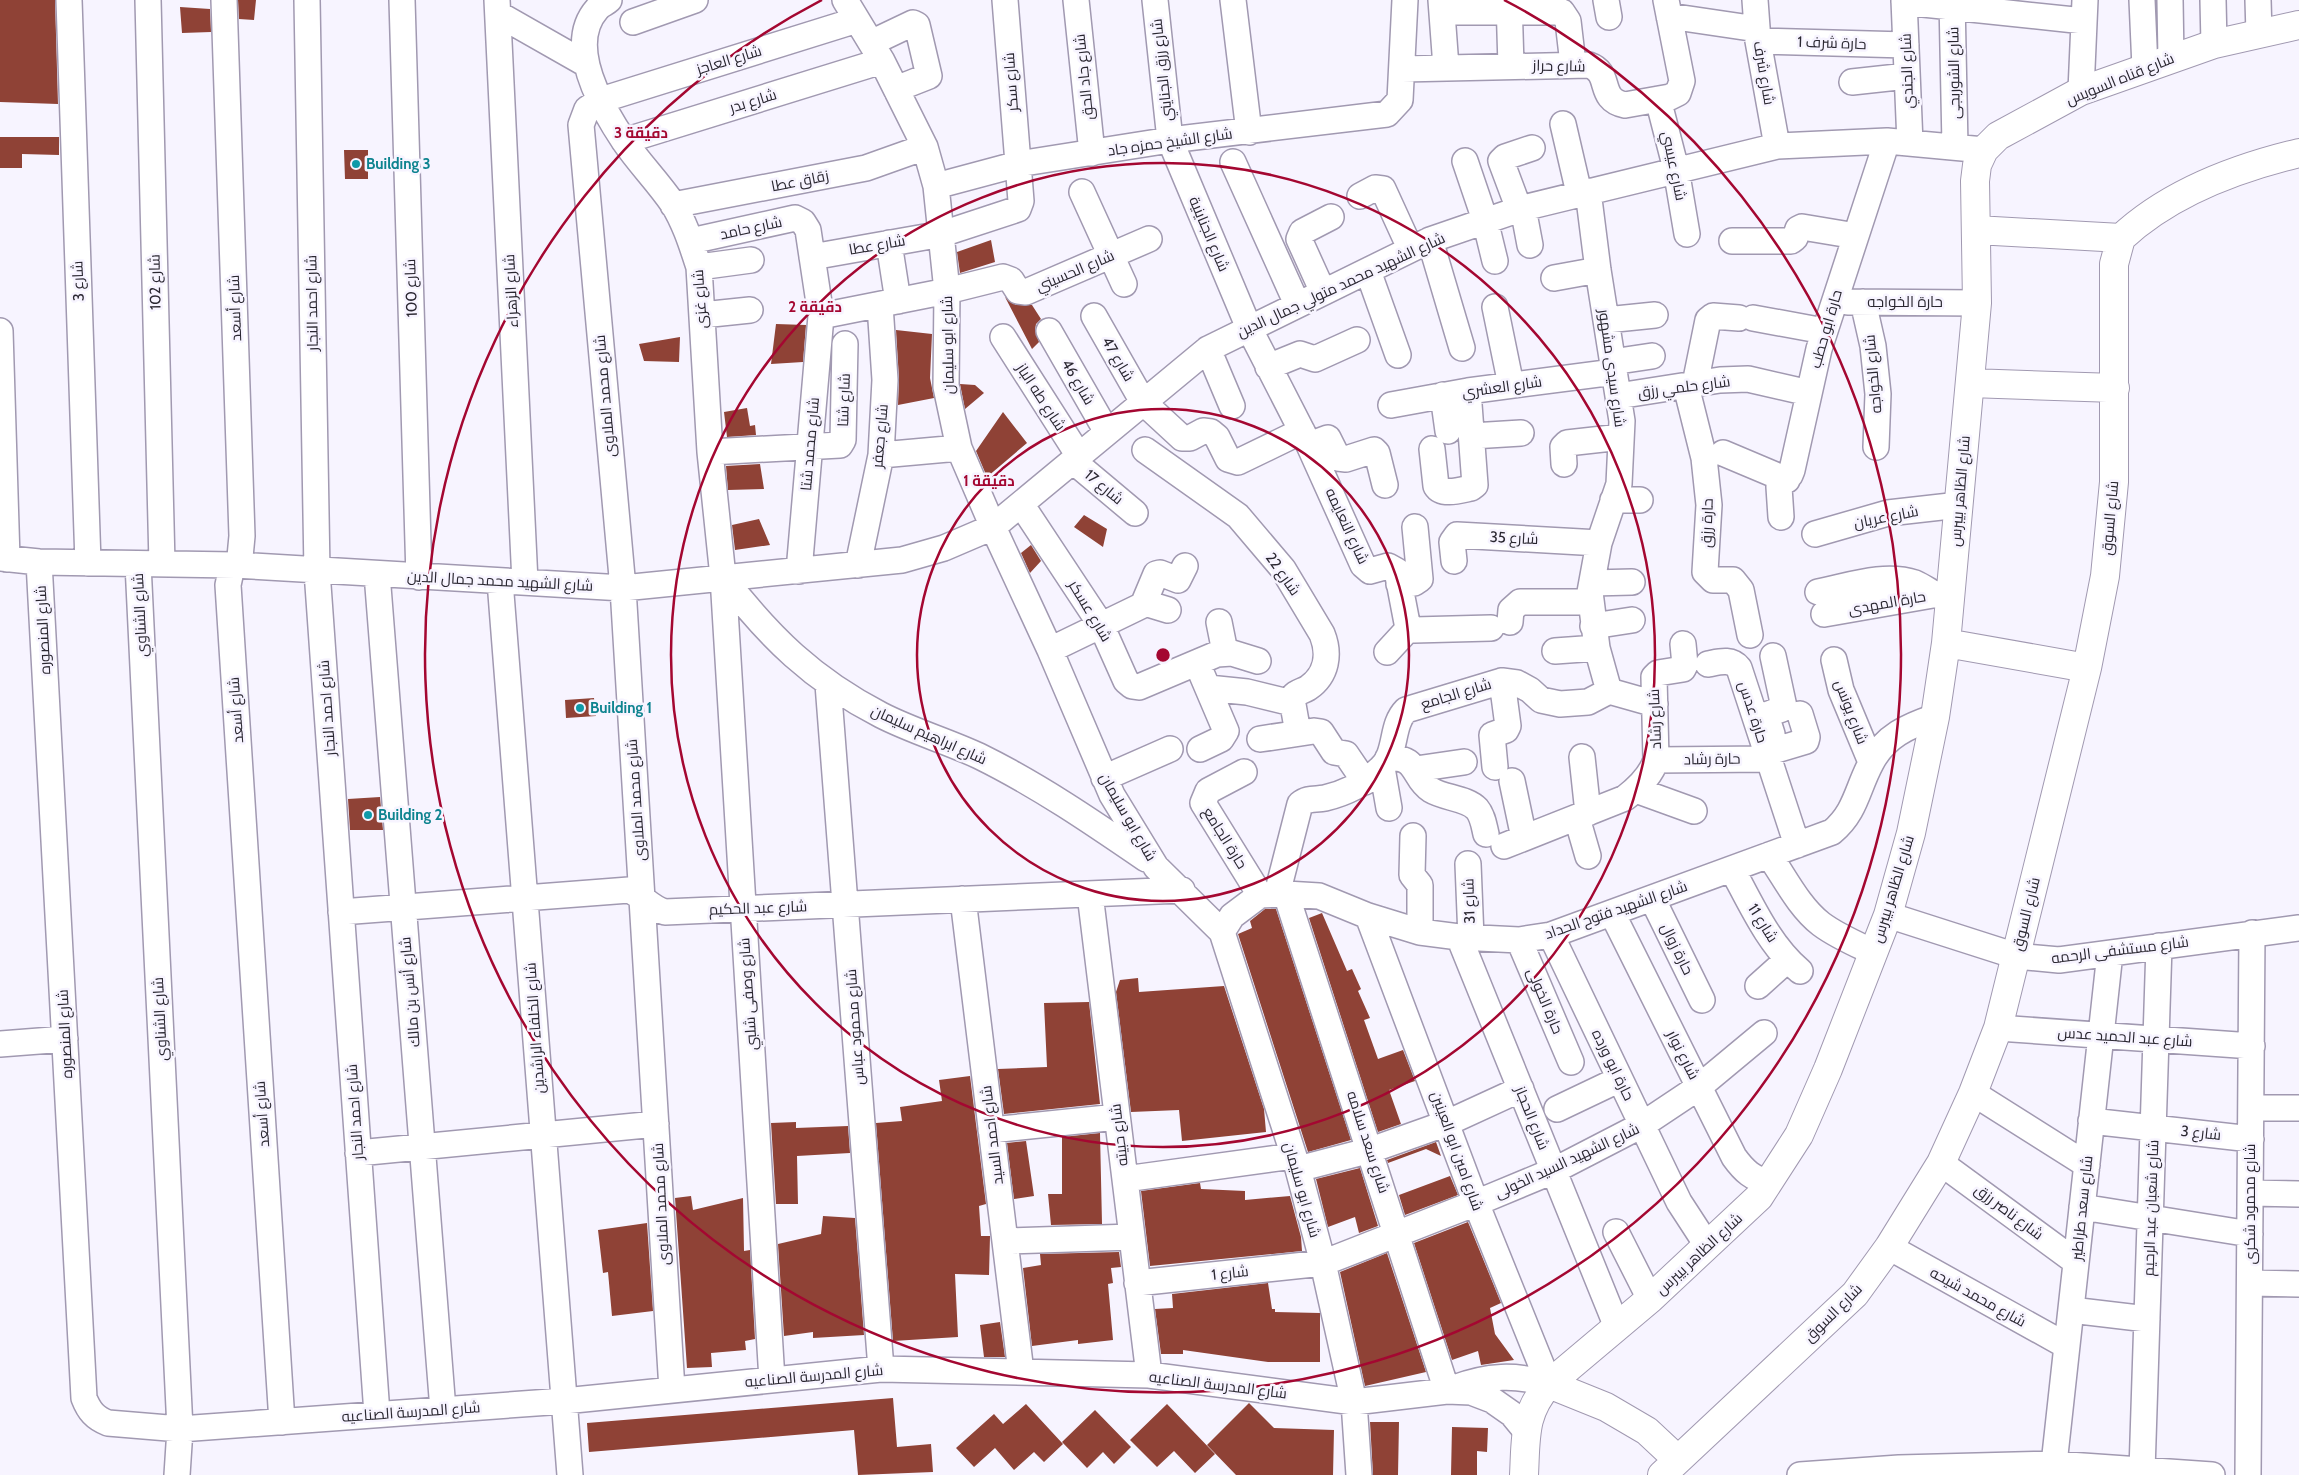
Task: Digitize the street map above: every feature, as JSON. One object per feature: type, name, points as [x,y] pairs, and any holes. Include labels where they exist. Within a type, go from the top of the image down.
[{"type":"main road","name":"شارع قناه السويس","points":[[1975,181],[1977,164],[1984,150],[1998,136],[2081,91],[2214,44],[2299,25]]},
{"type":"main road","points":[[1976,230],[2121,238],[2136,224],[2182,195],[2254,164],[2299,153]]},
{"type":"main road","name":"شارع الظاهر بيبرس","points":[[1524,1475],[1526,1432],[1532,1408],[1549,1384],[1650,1298],[1760,1197],[1800,1135],[1888,915],[1911,833],[1935,717],[1946,643],[1943,594],[1959,505],[1977,303],[1975,181]]},
{"type":"main road","name":"شارع السوق","points":[[1670,1468],[1855,1294],[1889,1247],[1941,1162],[1972,1093],[1998,1028],[2087,668],[2105,576],[2114,482],[2114,264],[2121,238]]},
{"type":"main road","points":[[1970,383],[2115,388]]},
{"type":"main road","points":[[1946,643],[2087,668]]},
{"type":"main road","points":[[1549,1384],[1606,1407],[1647,1431],[1670,1468]]},
{"type":"street","name":"شارع 3","points":[[68,0],[88,563]]},
{"type":"street","name":"شارع 102","points":[[148,0],[162,564]]},
{"type":"street","name":"شارع أسعد","points":[[224,0],[242,536],[240,557],[231,571],[228,585],[282,1422]]},
{"type":"street","name":"شارع احمد النجار","points":[[307,0],[317,571],[376,1414]]},
{"type":"street","name":"شارع 100","points":[[402,0],[419,577]]},
{"type":"street","name":"شارع غزى","points":[[609,0],[597,8],[588,25],[584,44],[586,64],[601,100],[624,141],[673,205],[691,241],[699,267],[710,452],[723,577]]},
{"type":"street","points":[[633,22],[695,0]]},
{"type":"street","name":"شارع سكر","points":[[1005,0],[1018,164]]},
{"type":"street","name":"شارع جاد الحق","points":[[1076,0],[1092,153]]},
{"type":"street","name":"شارع رزق الجنايني","points":[[1155,0],[1170,140]]},
{"type":"street","points":[[1233,0],[1249,132]]},
{"type":"street","points":[[1402,69],[1406,0]]},
{"type":"street","name":"شارع شرف","points":[[1755,0],[1757,35],[1777,146]]},
{"type":"street","points":[[2142,0],[2146,68]]},
{"type":"street","points":[[2170,0],[2171,58]]},
{"type":"street","points":[[2213,0],[2214,44]]},
{"type":"street","points":[[2258,0],[2258,34]]},
{"type":"street","points":[[1904,1],[2084,10],[2081,91]]},
{"type":"street","name":"شارع الجندي","points":[[1898,142],[1907,76],[1904,1]]},
{"type":"street","name":"شارع الشوربجى","points":[[1952,4],[1955,146]]},
{"type":"street","name":"شارع ابو سليمان","points":[[851,6],[877,52],[925,147],[936,186],[947,291],[946,386],[959,448],[993,528],[1050,650],[1112,795],[1156,866],[1222,932],[1295,1163],[1323,1263],[1354,1402],[1359,1475]]},
{"type":"street","name":"شارع العاجز","points":[[601,100],[851,6]]},
{"type":"street","points":[[1446,67],[1441,6],[1509,6],[1562,12],[1568,21],[1573,64]]},
{"type":"street","points":[[1509,6],[1511,66]]},
{"type":"street","points":[[497,7],[586,64]]},
{"type":"street","name":"شارع الزهراء","points":[[497,7],[525,582]]},
{"type":"street","name":"شارع حراز","points":[[1402,69],[1589,65],[1599,70],[1603,75],[1608,96],[1618,104],[1625,105],[1658,99],[1678,93],[1682,81],[1667,8]]},
{"type":"street","name":"حارة شرف 1","points":[[1667,8],[1757,35],[1906,45]]},
{"type":"street","name":"شارع بدر","points":[[624,141],[877,52],[913,23],[917,26],[929,76],[896,89]]},
{"type":"street","name":"شارع الشيخ حمزه جاد","points":[[936,186],[1018,164],[1170,140],[1380,116],[1392,111],[1400,100],[1402,69]]},
{"type":"street","points":[[1852,82],[1907,76]]},
{"type":"street","name":"شارع عيسي","points":[[1658,99],[1676,169],[1687,234]]},
{"type":"street","name":"شارع محمد الملاوى","points":[[601,100],[587,109],[581,125],[623,588],[672,1390]]},
{"type":"street","name":"شارع سيدى مشهور","points":[[1564,124],[1583,192],[1598,270],[1622,421],[1618,484],[1599,543],[1592,592],[1595,637],[1609,691]]},
{"type":"street","name":"شارع الجناينية","points":[[1170,140],[1248,328]]},
{"type":"street","name":"شارع الشهيد محمد متولي جمال الدين","points":[[993,528],[1208,348],[1420,244],[1521,208],[1777,146],[1898,142],[1984,150]]},
{"type":"street","name":"حارة ابو حطب","points":[[1781,517],[1779,487],[1787,480],[1792,470],[1824,331],[1833,302],[1856,236],[1898,142]]},
{"type":"street","name":"زقاق عطا","points":[[673,205],[866,168],[925,147]]},
{"type":"street","points":[[1530,245],[1521,208],[1501,161],[1505,157],[1532,148]]},
{"type":"street","points":[[1465,161],[1485,220],[1495,261]]},
{"type":"street","points":[[1233,162],[1297,304]]},
{"type":"street","points":[[942,234],[1018,209],[1021,201],[1018,164]]},
{"type":"street","points":[[1360,196],[1375,188],[1383,189],[1420,244],[1462,348]]},
{"type":"street","points":[[1082,192],[1124,284]]},
{"type":"street","points":[[1323,292],[1299,237],[1302,232],[1331,217]]},
{"type":"street","name":"شارع حامد","points":[[691,241],[795,218],[806,225],[821,316]]},
{"type":"street","points":[[1732,241],[1791,240],[1795,238],[1798,229],[1802,227],[1856,236]]},
{"type":"street","name":"شارع عطا","points":[[812,257],[942,234]]},
{"type":"street","name":"شارع الحسيني","points":[[947,291],[1003,277],[1011,280],[1018,291],[1026,292],[1149,238]]},
{"type":"street","name":"شارع جعفر","points":[[858,565],[881,455],[889,303],[889,243]]},
{"type":"street","points":[[699,267],[751,260]]},
{"type":"street","points":[[1554,278],[1598,270]]},
{"type":"street","points":[[1368,271],[1398,355]]},
{"type":"street","points":[[821,316],[947,291]]},
{"type":"street","name":"حارة الخواجه","points":[[1833,302],[1977,303]]},
{"type":"street","name":"شارع الخواجه","points":[[1863,302],[1873,346],[1878,394],[1876,447]]},
{"type":"street","points":[[1495,307],[1511,385]]},
{"type":"street","points":[[702,315],[750,310]]},
{"type":"street","points":[[1606,320],[1655,315]]},
{"type":"street","name":"شارع محمد شتا","points":[[799,571],[821,316]]},
{"type":"street","name":"شارع 47","points":[[1094,316],[1143,402],[1182,438],[1190,438],[1204,431],[1214,434],[1228,458],[1234,462],[1306,438]]},
{"type":"street","name":"حارة رزق","points":[[1750,635],[1740,586],[1733,580],[1713,580],[1705,572],[1709,505],[1704,458],[1691,385],[1708,320],[1713,316],[1746,318],[1824,331]]},
{"type":"street","name":"شارع النعايمه","points":[[1248,328],[1306,438],[1365,567],[1372,571],[1392,567],[1396,572],[1405,619],[1410,627]]},
{"type":"street","points":[[0,331],[4,559]]},
{"type":"street","name":"شارع 46","points":[[1049,331],[1107,432]]},
{"type":"street","name":"شارع طه الباز","points":[[1003,337],[1076,458]]},
{"type":"street","points":[[1268,366],[1300,354],[1315,359],[1357,340]]},
{"type":"street","name":"شارع شتا","points":[[710,452],[810,448],[836,446],[842,442],[845,344]]},
{"type":"street","points":[[1208,348],[1232,406]]},
{"type":"street","points":[[1615,376],[1652,356]]},
{"type":"street","name":"شارع العشري","points":[[1391,405],[1511,385],[1615,376]]},
{"type":"street","name":"شارع حلمي رزق","points":[[1615,376],[1691,385],[1720,380],[1748,379],[1809,393]]},
{"type":"street","points":[[1443,395],[1436,486],[1438,490],[1444,492],[1472,488],[1476,481],[1468,391]]},
{"type":"street","points":[[1472,436],[1521,433]]},
{"type":"street","points":[[1564,464],[1563,447],[1567,443],[1621,437]]},
{"type":"street","points":[[1306,438],[1328,438],[1338,458],[1343,460],[1374,450],[1377,453],[1385,485]]},
{"type":"street","points":[[881,455],[959,448]]},
{"type":"street","name":"شارع 22","points":[[1145,450],[1238,516],[1283,569],[1322,634],[1326,645],[1327,657],[1324,668],[1318,678],[1308,688],[1295,694],[1292,702]]},
{"type":"street","points":[[1723,453],[1787,480]]},
{"type":"street","name":"شارع 17","points":[[1076,458],[1135,513]]},
{"type":"street","points":[[1613,500],[1640,500]]},
{"type":"street","name":"شارع عسكر","points":[[1021,504],[1101,625],[1126,681],[1132,686],[1139,687],[1225,652]]},
{"type":"street","name":"شارع عريان","points":[[1815,534],[1888,513],[1959,505]]},
{"type":"street","points":[[1399,584],[1414,583],[1420,579],[1414,527]]},
{"type":"street","name":"شارع الشهيد محمد جمال الدين","points":[[4,559],[39,562],[235,565],[623,588],[902,560],[944,548],[993,528]]},
{"type":"street","name":"شارع 35","points":[[1454,560],[1452,542],[1457,535],[1599,543]]},
{"type":"street","name":"شارع المنصوره","points":[[39,562],[84,1398],[92,1414],[108,1423],[180,1429]]},
{"type":"street","name":"شارع الشناوي","points":[[138,564],[180,1429],[177,1475]]},
{"type":"street","points":[[1050,650],[1145,603],[1156,574],[1160,573],[1175,581],[1178,580],[1185,566]]},
{"type":"street","name":"شارع أنس بن مالك","points":[[377,574],[443,1410]]},
{"type":"street","name":"شارع ابراهيم سليمان","points":[[723,577],[754,618],[790,654],[828,684],[882,716],[979,756],[1071,806],[1156,866]]},
{"type":"street","name":"شارع وصفى شلبي","points":[[723,577],[772,1380]]},
{"type":"street","points":[[1821,603],[1871,581],[1894,579],[1916,584],[1943,594]]},
{"type":"street","name":"شارع الخلفاء الراشدين","points":[[500,581],[570,1475]]},
{"type":"street","points":[[1387,652],[1410,627],[1419,631],[1501,625],[1511,610],[1520,602],[1592,592],[1632,582]]},
{"type":"street","points":[[1145,603],[1168,610]]},
{"type":"street","points":[[1555,651],[1595,637],[1632,620]]},
{"type":"street","points":[[1219,622],[1225,652],[1258,661]]},
{"type":"street","name":"شارع رشاد","points":[[1505,840],[1583,815],[1625,798],[1636,790],[1654,767],[1656,760],[1654,677],[1658,672],[1683,669],[1685,665],[1683,644]]},
{"type":"street","points":[[1766,751],[1771,736],[1766,715],[1784,707],[1772,656]]},
{"type":"street","name":"شارع يونس","points":[[1834,660],[1841,690],[1871,762]]},
{"type":"street","name":"حارة عدس","points":[[1708,664],[1728,661],[1736,664],[1739,668],[1797,845]]},
{"type":"street","points":[[1197,663],[1225,727],[1226,734],[1222,739],[1200,749]]},
{"type":"street","points":[[1502,680],[1508,726],[1506,730],[1492,734],[1504,774],[1505,840]]},
{"type":"street","name":"شارع الجامع","points":[[1378,769],[1393,748],[1397,722],[1406,710],[1502,680],[1516,683],[1530,690],[1541,700],[1560,704],[1588,702],[1609,691]]},
{"type":"street","name":"شارع محمود عباس","points":[[828,684],[881,1369]]},
{"type":"street","points":[[1208,688],[1246,692],[1292,702],[1298,733]]},
{"type":"street","points":[[1609,691],[1654,704]]},
{"type":"street","name":"حارة رشاد","points":[[1656,760],[1766,751],[1806,741],[1807,736],[1800,714]]},
{"type":"street","name":"شارع الشهيد فتوح الحداد","points":[[1275,894],[1319,896],[1368,916],[1420,932],[1465,938],[1519,940],[1551,936],[1832,832],[1844,822],[1852,809],[1871,762],[1888,741],[1909,725],[1935,717]]},
{"type":"street","points":[[1260,739],[1314,730],[1321,732],[1334,752],[1346,754],[1378,769],[1389,808]]},
{"type":"street","points":[[1104,778],[1170,749]]},
{"type":"street","points":[[1582,757],[1583,815],[1588,856]]},
{"type":"street","points":[[1222,932],[1232,916],[1275,894],[1300,804],[1307,799],[1322,799],[1345,792],[1378,769],[1403,759],[1416,769],[1422,781],[1431,790],[1477,808],[1482,817],[1505,840]]},
{"type":"street","points":[[1416,769],[1464,762]]},
{"type":"street","name":"حارة الجامع","points":[[1244,772],[1208,791],[1203,803],[1275,894]]},
{"type":"street","points":[[1636,790],[1694,811]]},
{"type":"street","points":[[1413,836],[1412,875],[1420,888],[1420,932]]},
{"type":"street","points":[[1769,855],[1803,905],[1820,923],[1838,935],[1873,952]]},
{"type":"street","name":"شارع 31","points":[[1465,938],[1468,864]]},
{"type":"street","name":"شارع 11","points":[[1732,869],[1767,931],[1794,966],[1758,986]]},
{"type":"street","name":"شارع عبد الحكيم","points":[[341,912],[629,890],[643,898],[649,905],[665,912],[1182,890]]},
{"type":"street","name":"شارع حبيته","points":[[1090,894],[1149,1375]]},
{"type":"street","name":"شارع سعد سلامه","points":[[1275,894],[1371,1150],[1447,1391]]},
{"type":"street","name":"حارة زوال","points":[[1652,898],[1702,1000]]},
{"type":"street","name":"شارع احمد السيد","points":[[963,899],[1021,1372]]},
{"type":"street","name":"شارع نوار","points":[[1612,913],[1740,1166],[1758,1180],[1769,1182]]},
{"type":"street","name":"شارع مستشفى الرحمه","points":[[1888,915],[2016,956],[2059,960],[2299,928]]},
{"type":"street","name":"شارع امين ابو العينين","points":[[1368,916],[1476,1203],[1549,1384]]},
{"type":"street","name":"شارع محمود شكرى","points":[[2248,1475],[2252,933]]},
{"type":"street","name":"حارة ابو ورده","points":[[1551,936],[1679,1202],[1708,1245]]},
{"type":"street","name":"شارع الحجاز","points":[[1465,938],[1520,1090],[1617,1327]]},
{"type":"street","name":"حارة الخولى","points":[[1519,940],[1571,1062]]},
{"type":"street","name":"شارع شعبان عبد الرحيم","points":[[2141,1473],[2159,946]]},
{"type":"street","name":"شارع سعد طراطير","points":[[2054,1464],[2110,953]]},
{"type":"street","name":"شارع عبد الحميد عدس","points":[[1998,1028],[2252,1046]]},
{"type":"street","name":"شارع الشهيد السيد الخولى","points":[[1323,1263],[1553,1171],[1642,1125],[1699,1087],[1764,1033]]},
{"type":"street","points":[[0,1044],[65,1039]]},
{"type":"street","points":[[1557,1108],[1620,1079]]},
{"type":"street","points":[[1125,1179],[1295,1163],[1371,1150],[1447,1123],[1520,1090]]},
{"type":"street","points":[[1972,1093],[2087,1165]]},
{"type":"street","points":[[2251,1108],[2299,1108]]},
{"type":"street","points":[[991,1130],[1117,1117]]},
{"type":"street","name":"شارع 3","points":[[2091,1121],[2251,1139]]},
{"type":"street","points":[[358,1153],[656,1124]]},
{"type":"street","name":"شارع ناصر رزق","points":[[1941,1162],[2076,1262]]},
{"type":"street","points":[[2251,1193],[2299,1194]]},
{"type":"street","points":[[2082,1207],[2250,1234]]},
{"type":"street","points":[[1616,1232],[1650,1298]]},
{"type":"street","points":[[1005,1241],[1132,1237]]},
{"type":"street","name":"شارع محمد شيحه","points":[[1889,1247],[2067,1346]]},
{"type":"street","name":"شارع 1","points":[[1137,1283],[1323,1263]]},
{"type":"street","points":[[2250,1283],[2299,1284]]},
{"type":"street","points":[[2071,1310],[2147,1319]]},
{"type":"street","name":"شارع المدرسة الصناعيه","points":[[180,1429],[564,1401],[881,1369],[1149,1375],[1354,1402],[1447,1391],[1471,1392],[1492,1400],[1512,1414],[1526,1432]]},
{"type":"street","name":"شارع المدرسة الصناعيه","points":[[1447,1391],[1470,1382],[1494,1377],[1518,1376],[1549,1384]]},
{"type":"street","points":[[1800,1475],[1899,1468],[2054,1464],[2141,1473],[2212,1475]]},
{"type":"building","points":[[0,0],[55,0],[58,104],[0,102]]},
{"type":"building","points":[[238,0],[256,0],[254,20],[239,19]]},
{"type":"building","points":[[180,7],[210,9],[211,32],[182,33]]},
{"type":"building","points":[[0,137],[59,137],[59,155],[22,154],[22,168],[0,168]]},
{"type":"building","name":"Building 3","points":[[344,150],[368,150],[368,179],[345,179]]},
{"type":"building","points":[[991,240],[995,262],[960,273],[957,252]]},
{"type":"building","points":[[1005,297],[1016,305],[1032,305],[1041,319],[1036,324],[1035,330],[1039,342],[1032,349]]},
{"type":"building","points":[[776,324],[806,325],[803,362],[771,364]]},
{"type":"building","points":[[896,330],[932,334],[930,378],[934,398],[898,405],[899,379]]},
{"type":"building","points":[[680,337],[679,362],[644,361],[639,344]]},
{"type":"building","points":[[960,384],[975,385],[984,393],[965,409]]},
{"type":"building","points":[[747,408],[750,426],[755,425],[756,435],[727,437],[724,412]]},
{"type":"building","points":[[1003,412],[1027,443],[987,477],[976,451]]},
{"type":"building","points":[[760,464],[764,489],[728,490],[726,466]]},
{"type":"building","points":[[1084,515],[1107,529],[1103,547],[1074,527]]},
{"type":"building","points":[[759,519],[770,545],[735,550],[732,525]]},
{"type":"building","points":[[1031,545],[1041,561],[1030,573],[1021,553]]},
{"type":"building","name":"Building 1","points":[[594,698],[596,716],[566,718],[565,700]]},
{"type":"building","name":"Building 2","points":[[380,797],[383,830],[350,830],[348,799]]},
{"type":"building","points":[[1265,909],[1276,909],[1351,1140],[1308,1152],[1238,934],[1252,928],[1250,921]]},
{"type":"building","points":[[1322,913],[1347,971],[1352,969],[1361,989],[1358,991],[1370,1018],[1364,1020],[1378,1059],[1403,1050],[1415,1081],[1389,1090],[1401,1124],[1378,1132],[1309,918]]},
{"type":"building","points":[[1138,978],[1139,992],[1224,986],[1264,1109],[1266,1132],[1182,1141],[1179,1110],[1131,1112],[1116,992],[1120,980]]},
{"type":"building","points":[[1089,1002],[1100,1104],[1004,1114],[998,1069],[1047,1067],[1044,1003]]},
{"type":"building","points":[[970,1076],[986,1204],[979,1206],[981,1236],[990,1236],[989,1275],[955,1274],[958,1337],[893,1341],[876,1123],[902,1121],[900,1107],[942,1101],[939,1080]]},
{"type":"building","points":[[796,1122],[796,1128],[848,1126],[850,1153],[797,1156],[798,1204],[776,1204],[771,1123]]},
{"type":"building","points":[[1100,1133],[1102,1224],[1051,1225],[1048,1194],[1062,1194],[1062,1137]]},
{"type":"building","points":[[1026,1141],[1034,1196],[1014,1199],[1007,1143]]},
{"type":"building","points":[[1436,1142],[1441,1156],[1426,1149],[1388,1163],[1387,1160]]},
{"type":"building","points":[[1360,1168],[1378,1226],[1359,1233],[1355,1217],[1328,1227],[1316,1179]]},
{"type":"building","points":[[1450,1176],[1458,1195],[1405,1215],[1399,1195]]},
{"type":"building","points":[[1200,1183],[1201,1189],[1245,1191],[1245,1200],[1290,1196],[1301,1237],[1302,1251],[1150,1266],[1141,1191]]},
{"type":"building","points":[[691,1196],[693,1210],[743,1198],[744,1251],[750,1250],[755,1339],[745,1341],[746,1350],[711,1353],[712,1367],[687,1368],[675,1198]]},
{"type":"building","points":[[823,1216],[855,1218],[864,1335],[813,1338],[813,1332],[784,1336],[778,1244],[821,1234]]},
{"type":"building","points":[[1468,1222],[1501,1303],[1490,1308],[1495,1334],[1514,1360],[1481,1365],[1478,1351],[1452,1360],[1414,1243]]},
{"type":"building","points":[[647,1223],[653,1311],[612,1316],[608,1272],[603,1273],[598,1230]]},
{"type":"building","points":[[1119,1252],[1121,1267],[1111,1268],[1113,1283],[1108,1284],[1113,1340],[1078,1344],[1078,1340],[1032,1346],[1023,1268],[1041,1265],[1040,1254]]},
{"type":"building","points":[[1387,1253],[1426,1372],[1365,1386],[1340,1272]]},
{"type":"building","points":[[1268,1283],[1272,1309],[1275,1309],[1275,1312],[1320,1313],[1320,1362],[1268,1362],[1183,1350],[1183,1354],[1161,1354],[1155,1309],[1173,1308],[1172,1294]]},
{"type":"building","points":[[1000,1322],[1005,1357],[984,1357],[980,1325]]},
{"type":"building","points":[[893,1398],[897,1447],[931,1444],[933,1472],[858,1475],[854,1430],[589,1452],[587,1423]]},
{"type":"building","points":[[1249,1403],[1274,1428],[1334,1430],[1333,1475],[1236,1475],[1207,1445]]},
{"type":"building","points":[[1026,1404],[1063,1444],[1044,1462],[1034,1452],[1014,1470],[995,1448],[974,1467],[956,1448],[994,1414],[1003,1424]]},
{"type":"building","points":[[1167,1404],[1215,1454],[1195,1473],[1174,1451],[1157,1467],[1130,1440]]},
{"type":"building","points":[[1095,1410],[1131,1447],[1114,1464],[1103,1452],[1087,1468],[1062,1442]]},
{"type":"building","points":[[1370,1422],[1399,1422],[1398,1475],[1373,1475]]},
{"type":"building","points":[[1452,1427],[1488,1428],[1487,1452],[1477,1451],[1477,1475],[1451,1475]]},
{"type":"place","name":"Building 3","points":[[356,164]]},
{"type":"place","name":"Building 1","points":[[580,708]]},
{"type":"place","name":"Building 2","points":[[368,815]]}]
